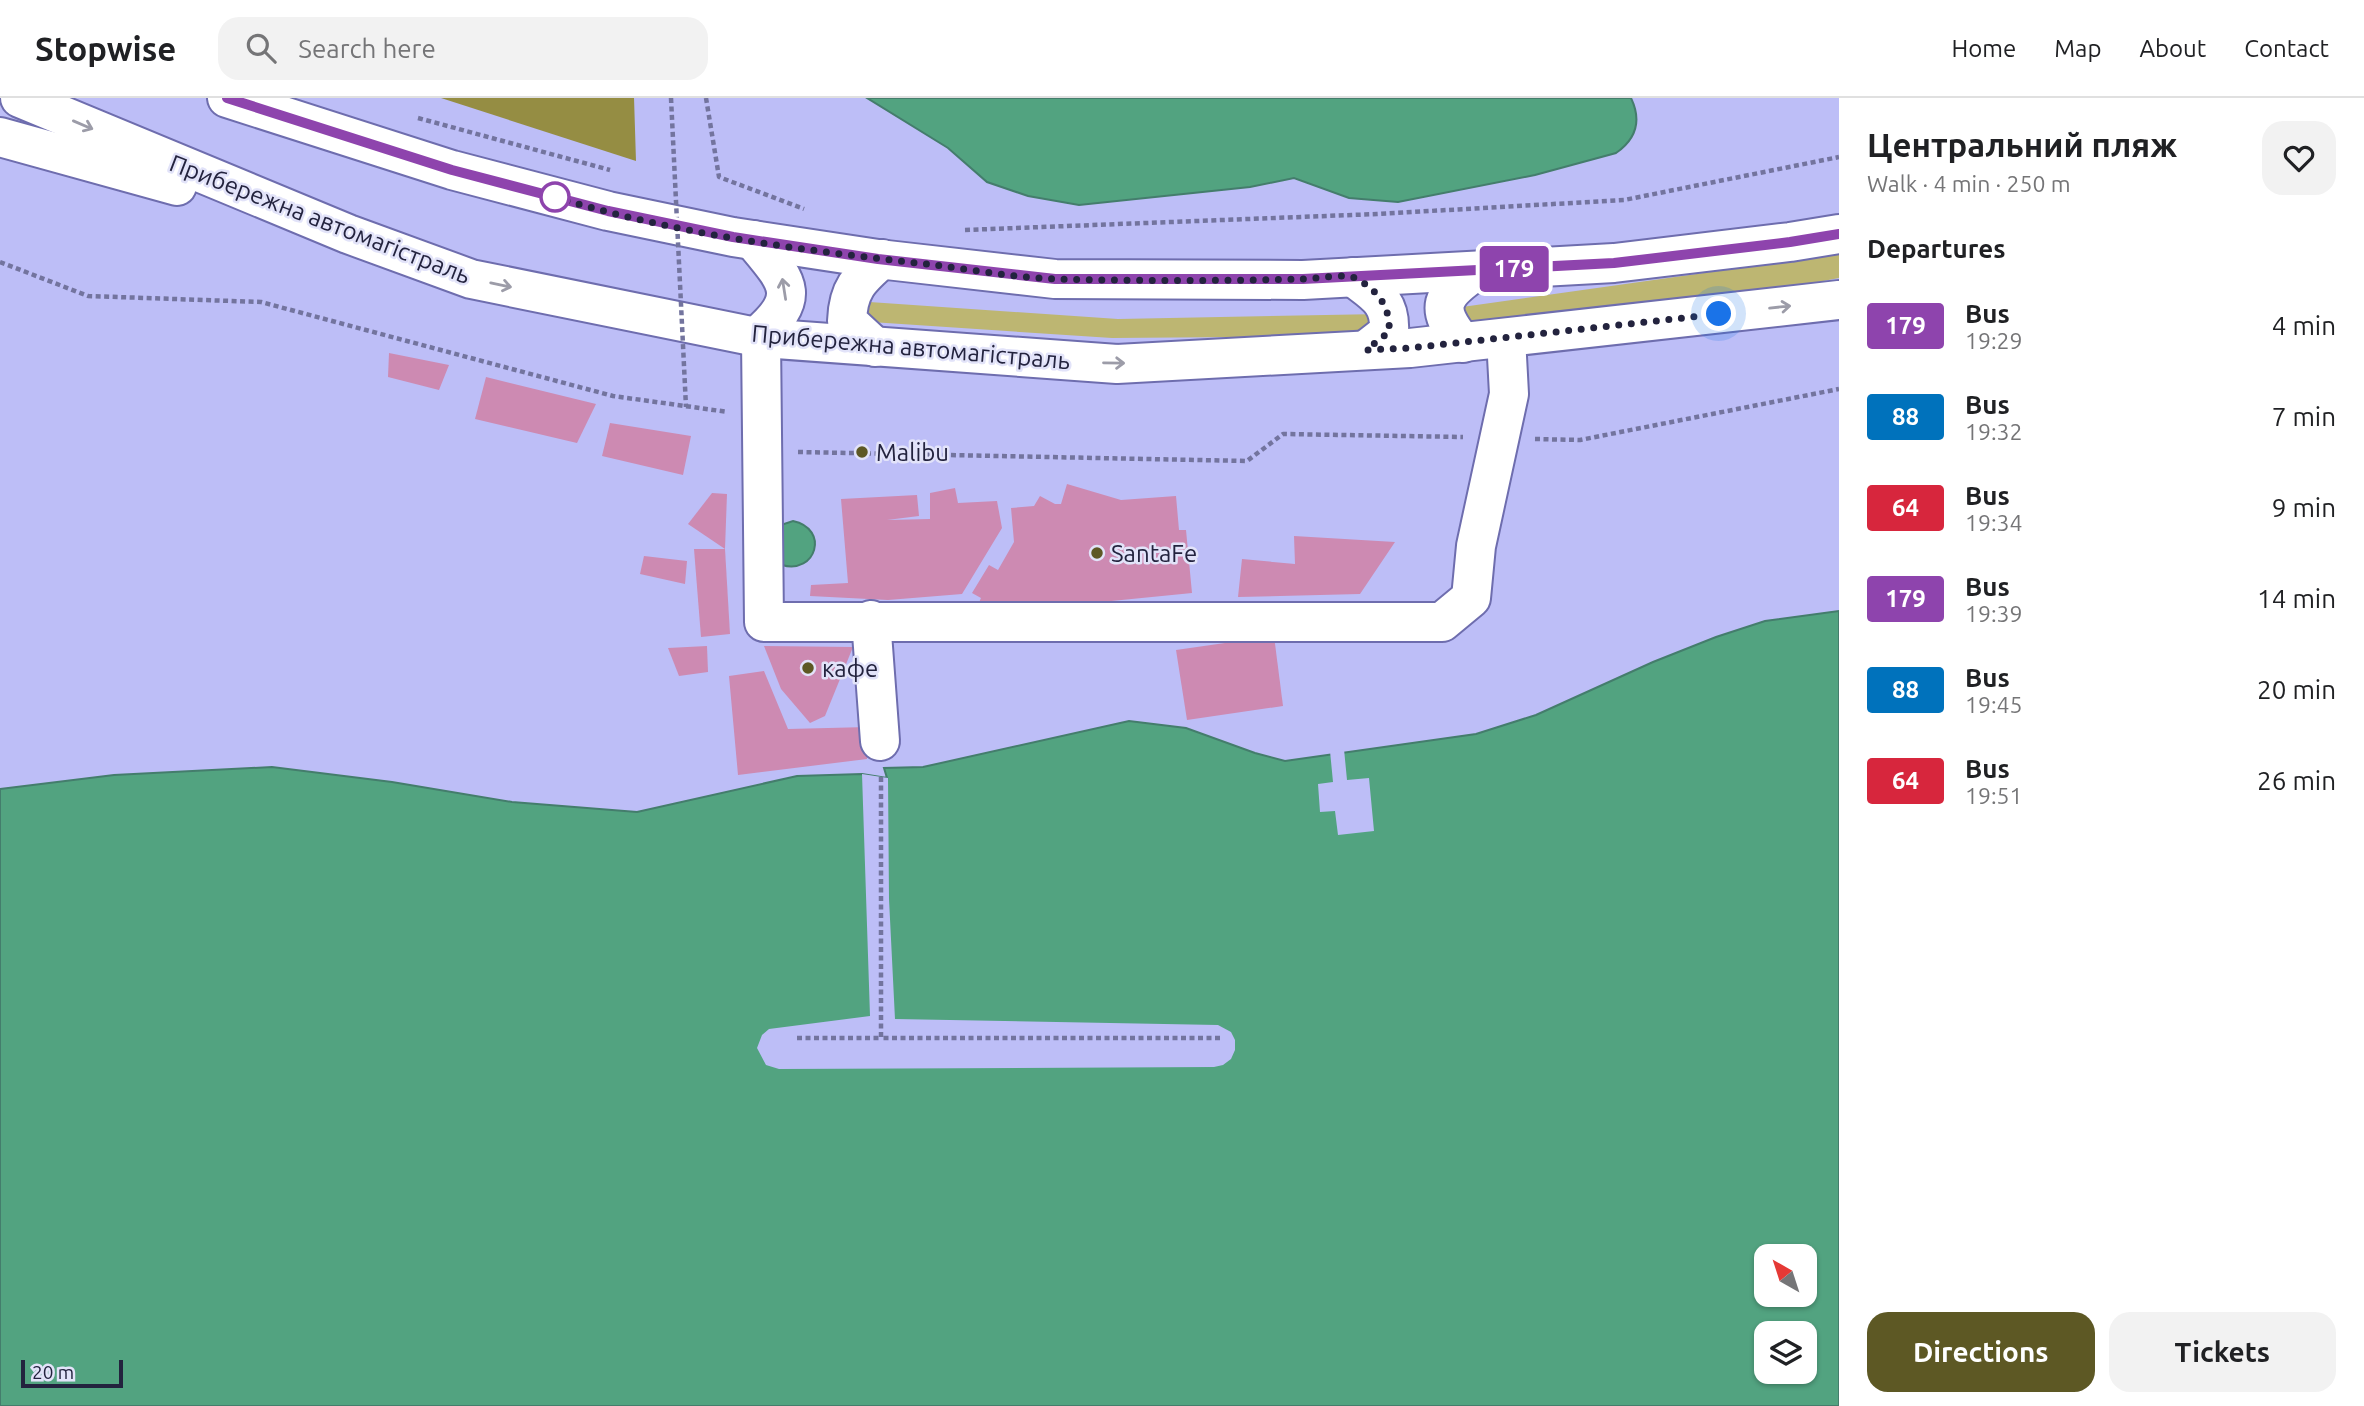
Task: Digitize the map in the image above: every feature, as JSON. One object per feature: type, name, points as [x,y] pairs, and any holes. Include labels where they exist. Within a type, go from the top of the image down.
[{"type":"main road","name":"Прибережна автомагістраль","points":[[20,98],[348,234],[471,279],[758,337],[1116,364],[1464,343],[1839,300]]},
{"type":"main road","points":[[227,98],[504,184],[608,211],[753,240],[882,259],[1055,279],[1303,279],[1476,271],[1614,263],[1839,234]]},
{"type":"main road","points":[[0,136],[348,234]]},
{"type":"main road","points":[[753,240],[778,268],[786,290],[785,306],[758,337],[764,622],[1442,622],[1471,598],[1476,546],[1509,394],[1506,338]]},
{"type":"main road","points":[[875,346],[847,321],[848,302],[855,285],[882,259]]},
{"type":"main road","points":[[1464,343],[1446,321],[1444,307],[1447,295],[1476,271]]},
{"type":"main road","points":[[1353,277],[1377,295],[1388,309],[1390,318],[1389,332],[1366,350]]},
{"type":"main road","points":[[871,620],[880,741]]},
{"type":"path","points":[[0,262],[88,296],[261,302],[613,396],[686,407],[671,98]]},
{"type":"path","points":[[706,98],[719,177],[812,212]]},
{"type":"path","points":[[411,116],[610,170]]},
{"type":"path","points":[[954,228],[1377,214],[1624,200],[1839,157]]},
{"type":"path","points":[[762,451],[1247,461],[1283,434],[1580,440],[1839,389]]},
{"type":"path","points":[[880,741],[881,1038]]},
{"type":"path","points":[[797,1038],[1220,1038]]},
{"type":"shaded area","points":[[441,98],[634,98],[636,161]]},
{"type":"shaded area","points":[[867,98],[1631,98],[1636,122],[1632,136],[1616,153],[1535,175],[1398,202],[1349,198],[1294,178],[1250,187],[1079,205],[1028,196],[987,182],[948,148]]},
{"type":"shaded area","points":[[1839,254],[1839,278],[1786,288],[1462,330],[1455,308]]},
{"type":"shaded area","points":[[855,301],[1118,319],[1381,314],[1378,336],[1112,338],[856,321]]},
{"type":"shaded area","points":[[793,521],[805,526],[812,533],[814,550],[810,558],[803,563],[794,566],[782,565],[778,526]]},
{"type":"shaded area","points":[[1839,611],[1839,1406],[0,1406],[0,789],[114,775],[272,767],[392,782],[512,802],[637,812],[797,776],[862,774],[887,778],[884,768],[923,767],[1129,721],[1186,728],[1285,761],[1476,734],[1536,715],[1653,662],[1765,621]]},
{"type":"pier","points":[[1344,749],[1347,780],[1369,778],[1374,831],[1338,835],[1335,811],[1320,812],[1318,784],[1333,782],[1330,751]]},
{"type":"pier","points":[[862,774],[888,778],[889,899],[895,1019],[1218,1025],[1231,1032],[1235,1040],[1231,1059],[1214,1067],[779,1069],[766,1065],[757,1048],[762,1035],[769,1029],[870,1016]]},
{"type":"building","points":[[389,353],[449,365],[439,390],[388,377]]},
{"type":"building","points":[[486,377],[596,404],[577,443],[475,419]]},
{"type":"building","points":[[610,423],[691,436],[683,475],[602,456]]},
{"type":"building","name":"SantaFe","points":[[1067,484],[1121,500],[1176,496],[1179,530],[1186,530],[1192,593],[1021,610],[977,607],[981,598],[972,593],[989,565],[998,570],[1014,542],[1011,508],[1034,506],[1040,496],[1055,504],[1061,504]]},
{"type":"building","points":[[955,488],[958,503],[997,501],[1002,528],[962,594],[888,600],[810,596],[811,585],[848,583],[841,499],[917,495],[919,516],[887,520],[930,519],[930,493]]},
{"type":"building","points":[[712,493],[727,494],[725,549],[688,524]]},
{"type":"building","points":[[1294,536],[1395,542],[1360,594],[1238,597],[1242,559],[1295,564]]},
{"type":"building","points":[[694,549],[725,549],[730,634],[701,637]]},
{"type":"building","points":[[644,556],[687,561],[685,584],[640,574]]},
{"type":"building","points":[[1274,636],[1283,706],[1187,720],[1176,650]]},
{"type":"building","points":[[707,646],[708,672],[679,676],[668,648]]},
{"type":"building","name":"кафе","points":[[764,646],[853,647],[825,716],[810,723],[781,689]]},
{"type":"building","points":[[764,671],[788,729],[868,727],[867,759],[738,775],[729,676]]},
{"type":"bus line","name":"179","points":[[227,98],[452,170],[608,211],[733,237],[878,259],[1055,279],[1303,279],[1614,263],[1839,234]]},
{"type":"place","name":"Malibu","points":[[862,452]]},
{"type":"place","name":"SantaFe","points":[[1097,553]]},
{"type":"place","name":"кафе","points":[[808,668]]},
{"type":"route","points":[[555,197],[733,237],[878,259],[1055,279],[1353,277],[1377,295],[1388,309],[1390,318],[1389,332],[1366,350],[1410,348],[1719,314]]}]
